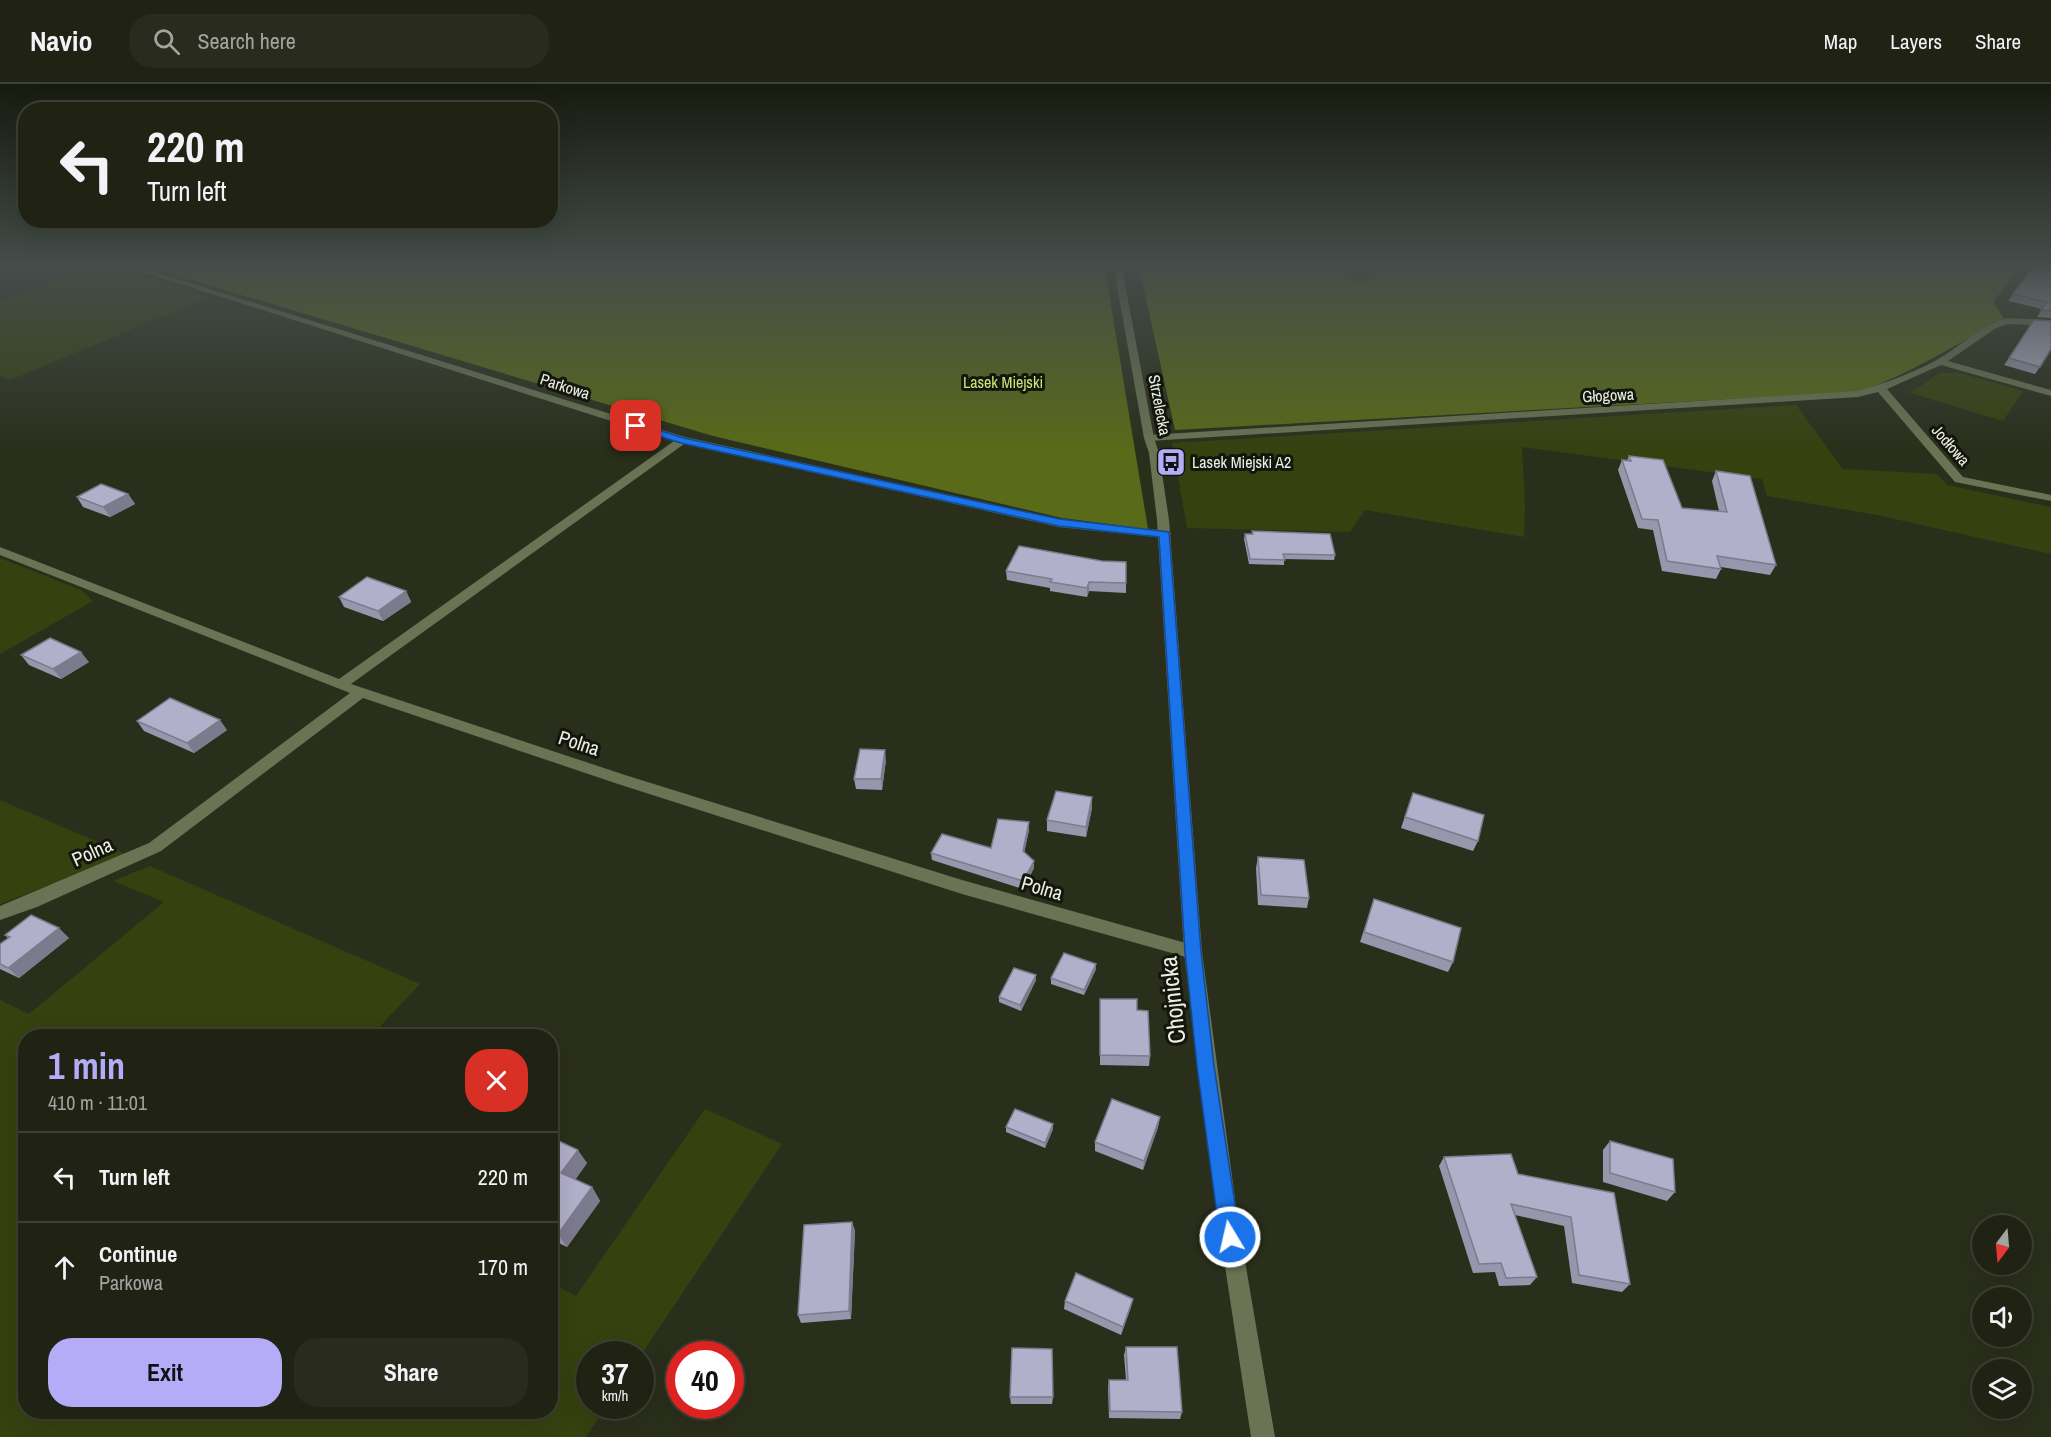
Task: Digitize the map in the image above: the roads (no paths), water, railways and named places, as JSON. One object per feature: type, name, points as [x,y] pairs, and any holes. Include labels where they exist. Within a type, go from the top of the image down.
[{"type":"street","name":"Parkowa","points":[[319,326],[681,440],[1059,523],[1165,534]]},
{"type":"street","name":"Strzelecka","points":[[1129,326],[1149,438],[1154,453],[1166,555]]},
{"type":"street","name":"Głogowa","points":[[1149,438],[1858,394],[1881,389],[1940,362],[1993,326]]},
{"type":"street","points":[[1940,362],[2051,393]]},
{"type":"street","name":"Jodłowa","points":[[1881,389],[1959,480],[2051,498]]},
{"type":"street","points":[[340,685],[681,440]]},
{"type":"street","points":[[0,551],[361,692]]},
{"type":"street","name":"Chojnicka","points":[[1166,555],[1193,952],[1227,1214],[1263,1437]]},
{"type":"street","name":"Polna","points":[[0,913],[31,902],[155,847],[361,692],[620,779],[951,883],[1193,952]]},
{"type":"place","name":"Lasek Miejski A2","points":[[1171,462]]},
{"type":"park label","name":"Lasek Miejski","points":[[1003,382]]}]
